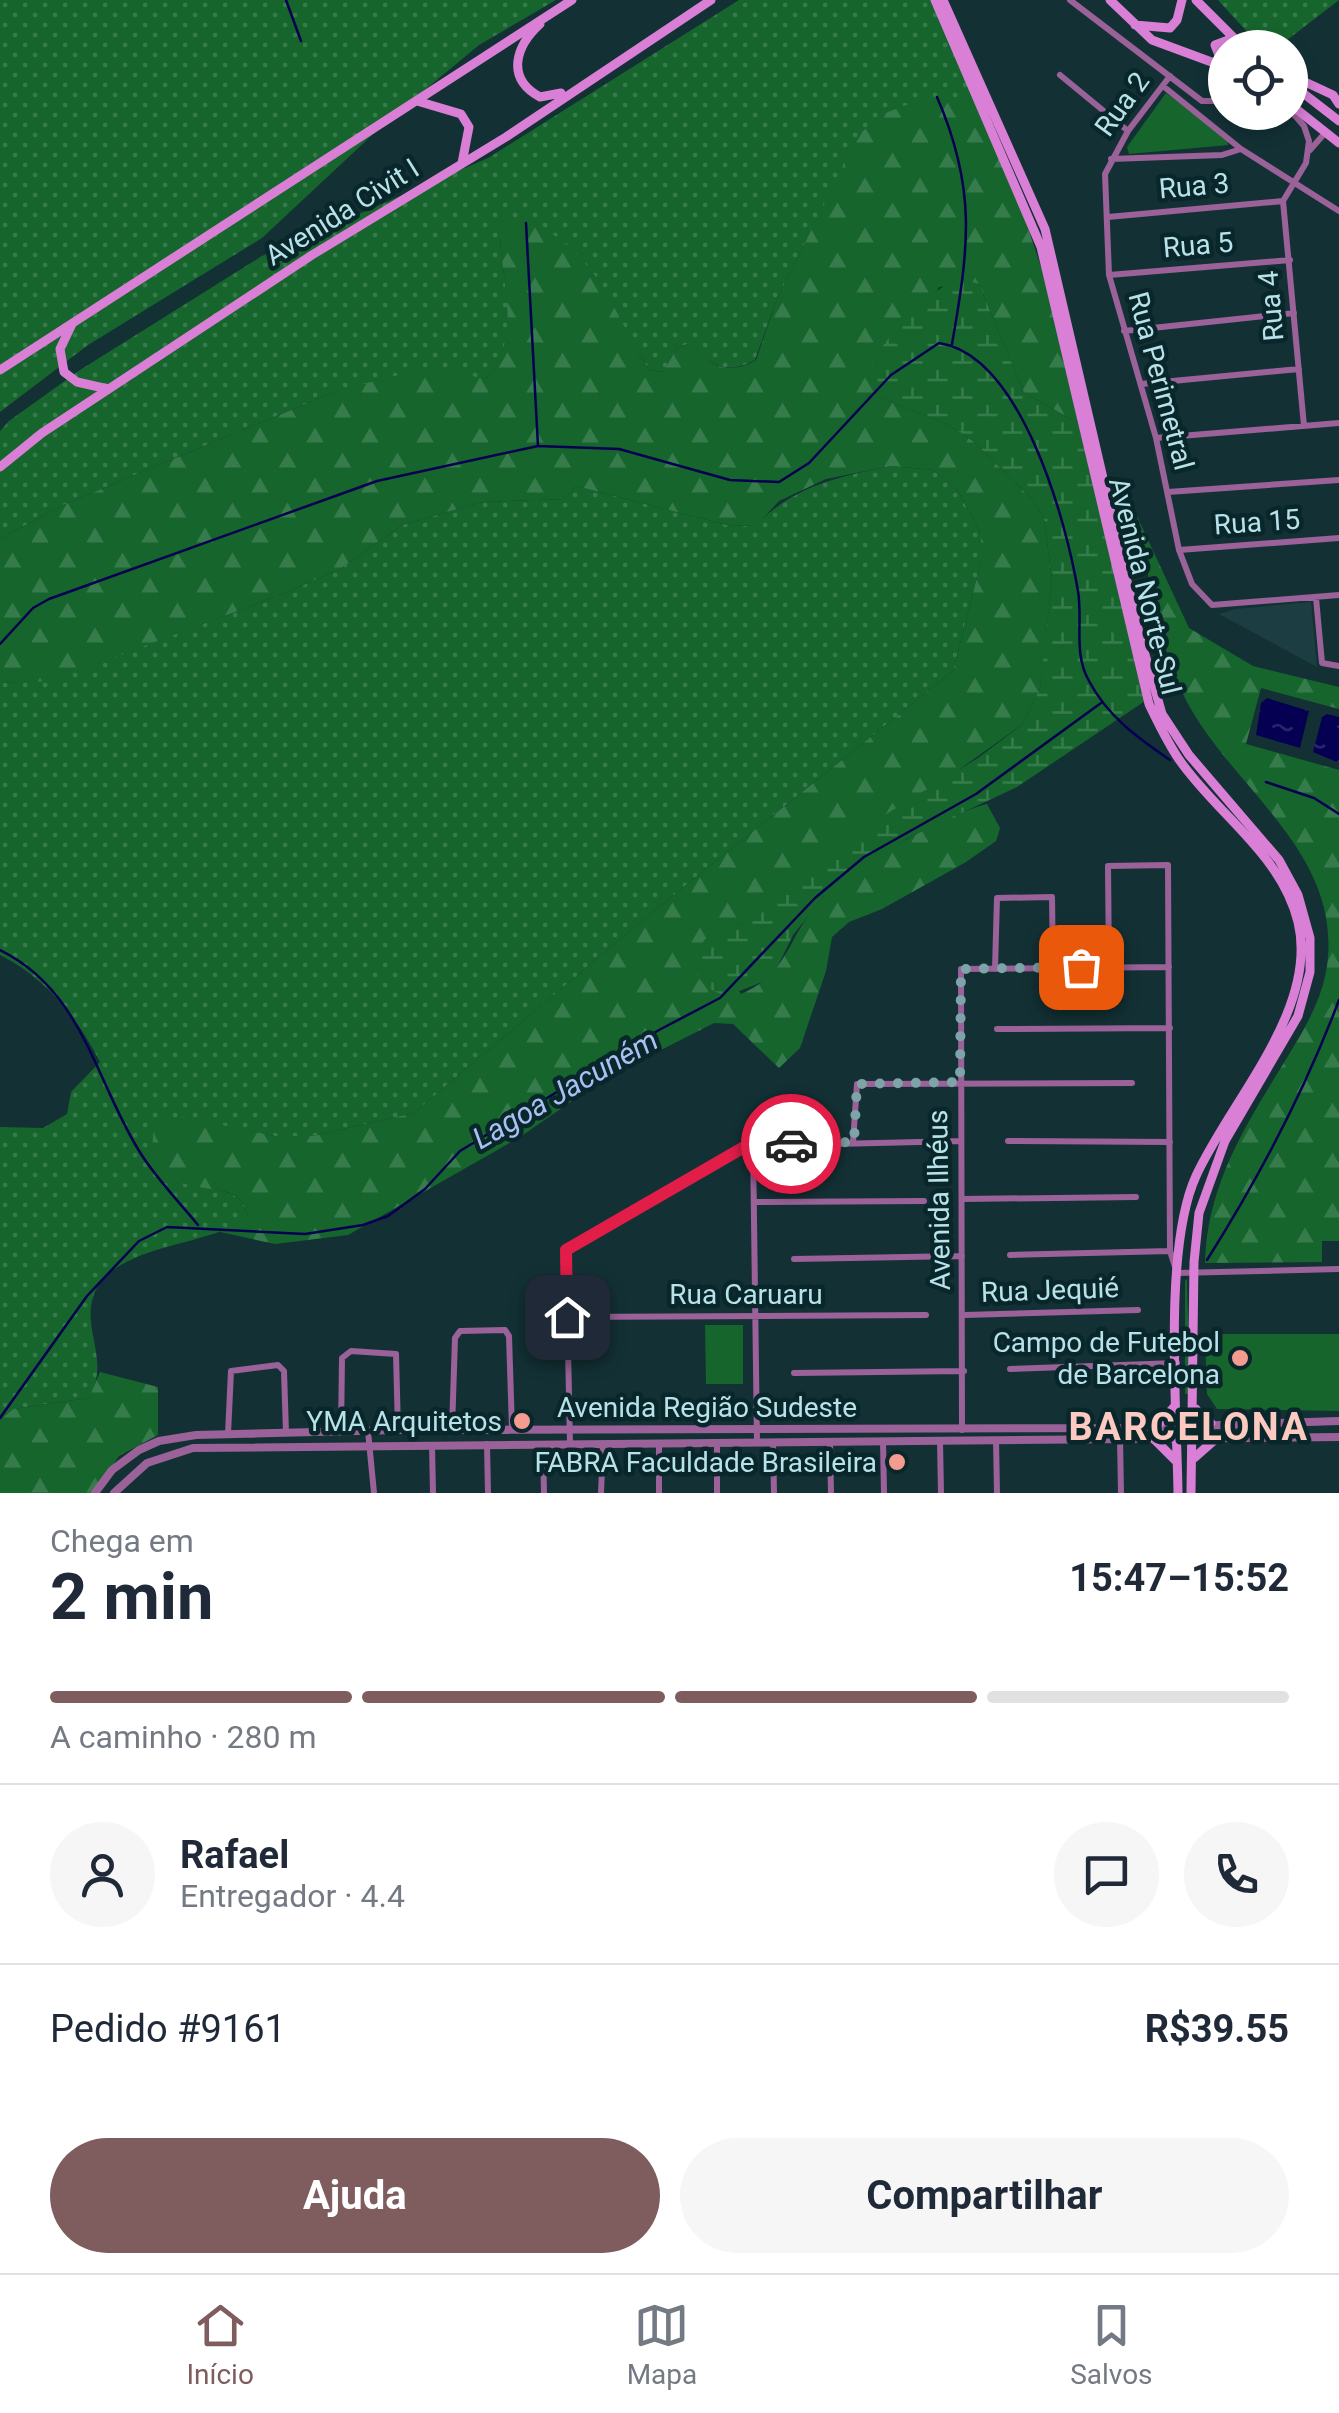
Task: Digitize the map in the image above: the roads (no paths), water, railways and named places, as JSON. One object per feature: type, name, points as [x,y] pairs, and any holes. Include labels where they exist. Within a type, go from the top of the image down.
[{"type":"main road","name":"Avenida Civit I","points":[[0,370],[417,101],[464,66],[572,0]]},
{"type":"main road","name":"Avenida Civit I","points":[[0,468],[22,447],[110,389],[711,0]]},
{"type":"main road","name":"Avenida Norte-Sul","points":[[935,0],[1041,247],[1149,704],[1179,758],[1280,878],[1298,922],[1302,962],[1293,1000],[1196,1177],[1184,1213],[1178,1272],[1178,1493]]},
{"type":"main road","name":"Avenida Norte-Sul","points":[[943,0],[1045,229],[1157,700],[1189,755],[1279,860],[1308,923],[1311,955],[1303,1002],[1212,1168],[1199,1213],[1194,1271],[1192,1493]]},
{"type":"main road","points":[[1110,0],[1132,25],[1171,50],[1208,62]]},
{"type":"main road","points":[[1132,25],[1170,28],[1177,20],[1182,0]]},
{"type":"main road","points":[[1196,0],[1224,30]]},
{"type":"main road","points":[[555,10],[523,40],[516,65],[527,90],[540,97],[582,83]]},
{"type":"main road","points":[[1308,84],[1334,96],[1339,104]]},
{"type":"main road","points":[[1308,96],[1338,118],[1330,127],[1308,116]]},
{"type":"main road","points":[[417,101],[461,114],[469,127],[462,163]]},
{"type":"main road","points":[[1308,117],[1339,143]]},
{"type":"main road","points":[[73,321],[60,349],[64,372],[77,382],[110,389]]},
{"type":"main road","points":[[1157,1426],[1177,1399]]},
{"type":"main road","points":[[1194,1401],[1200,1418],[1211,1423]]},
{"type":"main road","points":[[1192,1460],[1220,1436]]},
{"type":"main road","points":[[1153,1438],[1178,1465]]},
{"type":"street","points":[[1070,0],[1202,100],[1208,100]]},
{"type":"street","points":[[1060,74],[1128,132]]},
{"type":"street","name":"Rua 2","points":[[1110,159],[1170,76]]},
{"type":"street","points":[[1163,86],[1241,149],[1339,212]]},
{"type":"street","points":[[1305,130],[1309,151]]},
{"type":"street","points":[[1283,201],[1309,151],[1325,133]]},
{"type":"street","points":[[1110,159],[1222,155],[1241,149]]},
{"type":"street","name":"Rua Perimetral","points":[[1110,159],[1105,174],[1109,275],[1156,438],[1179,550],[1192,584],[1212,605],[1316,598]]},
{"type":"street","name":"Rua 3","points":[[1108,217],[1283,201]]},
{"type":"street","name":"Rua 4","points":[[1283,201],[1304,426]]},
{"type":"street","name":"Rua 5","points":[[1109,275],[1290,260]]},
{"type":"street","points":[[1124,331],[1294,313]]},
{"type":"street","points":[[1141,384],[1299,369]]},
{"type":"street","points":[[1156,438],[1339,422]]},
{"type":"street","points":[[1168,492],[1339,480]]},
{"type":"street","name":"Rua 15","points":[[1179,550],[1339,538]]},
{"type":"street","points":[[1339,596],[1316,598],[1322,663],[1339,666]]},
{"type":"street","points":[[1109,968],[1108,866],[1168,865],[1170,1251],[1178,1272],[1339,1270]]},
{"type":"street","points":[[1053,967],[1052,897],[997,898],[995,969],[1169,967]]},
{"type":"street","name":"Avenida Ilhéus","points":[[962,1430],[961,969],[995,969]]},
{"type":"street","points":[[997,1028],[1170,1028]]},
{"type":"street","points":[[854,1142],[857,1084],[1132,1083]]},
{"type":"street","points":[[570,1444],[566,1250],[753,1144],[961,1140]]},
{"type":"street","points":[[1008,1142],[1170,1142]]},
{"type":"street","points":[[753,1144],[756,1442]]},
{"type":"street","points":[[962,1200],[1136,1196]]},
{"type":"street","points":[[754,1202],[924,1201]]},
{"type":"street","points":[[1010,1255],[1170,1251]]},
{"type":"street","points":[[794,1259],[962,1256]]},
{"type":"street","name":"Rua Jequié","points":[[964,1314],[1138,1310]]},
{"type":"street","name":"Rua Caruaru","points":[[567,1317],[926,1315]]},
{"type":"street","points":[[452,1430],[455,1338],[460,1331],[480,1328],[504,1330],[509,1336],[512,1429]]},
{"type":"street","points":[[341,1431],[343,1356],[367,1350],[396,1356],[398,1430]]},
{"type":"street","points":[[1010,1370],[1177,1363]]},
{"type":"street","points":[[228,1434],[229,1374],[236,1368],[278,1365],[283,1369],[286,1433]]},
{"type":"street","points":[[794,1373],[964,1371]]},
{"type":"street","points":[[1281,1421],[1281,1437]]},
{"type":"street","points":[[1307,1421],[1307,1438]]},
{"type":"street","name":"Avenida Região Sudeste","points":[[95,1493],[112,1470],[138,1450],[174,1438],[228,1434],[512,1429],[962,1430],[1339,1421]]},
{"type":"street","points":[[368,1431],[373,1446],[374,1493]]},
{"type":"street","points":[[275,1433],[275,1446]]},
{"type":"street","name":"Avenida Região Sudeste","points":[[114,1493],[134,1471],[174,1450],[1339,1437]]},
{"type":"street","points":[[1120,1439],[1121,1493]]},
{"type":"street","points":[[996,1440],[997,1493]]},
{"type":"street","points":[[883,1441],[884,1493]]},
{"type":"street","points":[[940,1441],[941,1493]]},
{"type":"street","points":[[830,1442],[831,1493]]},
{"type":"street","points":[[773,1443],[774,1493]]},
{"type":"street","points":[[487,1444],[488,1493]]},
{"type":"street","points":[[543,1444],[544,1493]]},
{"type":"street","points":[[601,1493],[603,1444]]},
{"type":"street","points":[[717,1493],[718,1444]]},
{"type":"street","points":[[432,1445],[433,1493]]},
{"type":"street","points":[[659,1446],[659,1493]]},
{"type":"water","points":[[1267,698],[1309,711],[1300,748],[1256,735],[1261,703]]},
{"type":"water","points":[[1322,717],[1339,717],[1339,763],[1313,752]]},
{"type":"waterway","points":[[286,0],[301,41]]},
{"type":"waterway","points":[[937,97],[959,161],[966,219],[952,344]]},
{"type":"waterway","points":[[526,223],[538,446]]},
{"type":"waterway","points":[[0,644],[33,608],[49,599],[377,481],[538,446],[619,449],[730,480],[779,482],[809,463],[891,375],[939,343],[968,354],[994,377],[1016,408],[1035,445],[1063,524],[1078,591],[1084,670],[1115,716],[1170,760]]},
{"type":"waterway","name":"Lagoa Jacuném","points":[[0,1418],[87,1296],[139,1241],[167,1227],[305,1234],[363,1225],[388,1216],[425,1189],[460,1151],[659,1030],[720,998],[815,898],[864,857],[976,794],[1101,703]]},
{"type":"waterway","name":"Lagoa Jacuném","points":[[1266,782],[1314,798],[1339,814]]},
{"type":"waterway","name":"Lagoa Jacuném","points":[[0,950],[51,989],[85,1040],[141,1154],[198,1225]]},
{"type":"waterway","points":[[1207,1260],[1280,1133],[1339,1000]]},
{"type":"place","name":"Campo de Futebol de Barcelona","points":[[1240,1358]]},
{"type":"place","name":"YMA Arquitetos","points":[[522,1421]]},
{"type":"place","name":"FABRA Faculdade Brasileira","points":[[897,1462]]},
{"type":"district","name":"BARCELONA","points":[[1189,1427]]}]
